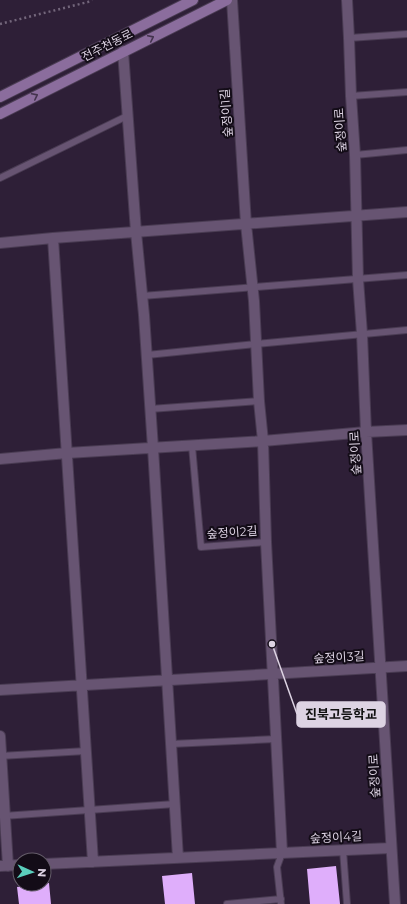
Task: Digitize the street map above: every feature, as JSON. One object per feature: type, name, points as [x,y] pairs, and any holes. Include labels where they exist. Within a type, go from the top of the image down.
[{"type":"street","name":"전주천동로","points":[[0,97],[193,0]]},
{"type":"street","name":"전주천동로","points":[[0,114],[227,0]]},
{"type":"street","name":"숲정이1길","points":[[232,0],[246,224],[254,302]]},
{"type":"street","name":"숲정이로","points":[[347,0],[351,96],[356,155],[358,279],[366,432],[395,904]]},
{"type":"street","points":[[123,51],[136,232],[147,355],[178,858]]},
{"type":"street","points":[[0,242],[407,212]]},
{"type":"street","points":[[53,238],[93,862]]},
{"type":"street","name":"숲정이2길","points":[[254,302],[266,542]]},
{"type":"street","points":[[0,459],[67,453],[192,446],[407,430]]},
{"type":"street","points":[[266,542],[282,853]]},
{"type":"street","name":"숲정이3길","points":[[0,690],[407,666]]},
{"type":"street","points":[[0,736],[3,785],[4,866]]},
{"type":"street","name":"숲정이4길","points":[[52,864],[391,848]]},
{"type":"lane","points":[[349,38],[407,34]]},
{"type":"lane","points":[[351,96],[407,92]]},
{"type":"lane","points":[[0,178],[127,116]]},
{"type":"lane","points":[[356,155],[407,150]]},
{"type":"lane","points":[[142,296],[407,275]]},
{"type":"lane","points":[[147,355],[407,330]]},
{"type":"lane","points":[[150,409],[259,401]]},
{"type":"lane","name":"숲정이2길","points":[[192,446],[201,547],[266,542]]},
{"type":"lane","points":[[171,744],[276,739]]},
{"type":"lane","points":[[1,756],[86,751]]},
{"type":"lane","points":[[3,816],[175,804]]},
{"type":"lane","points":[[343,850],[347,904]]},
{"type":"lane","points":[[227,904],[281,902],[277,867],[282,853]]},
{"type":"path","points":[[0,24],[92,0]]},
{"type":"building","points":[[336,866],[340,904],[310,904],[307,869]]},
{"type":"building","points":[[192,873],[195,904],[165,904],[162,876]]},
{"type":"building","points":[[18,892],[50,892],[51,904],[19,904]]},
{"type":"place","name":"진북고등학교","points":[[272,644]]}]
